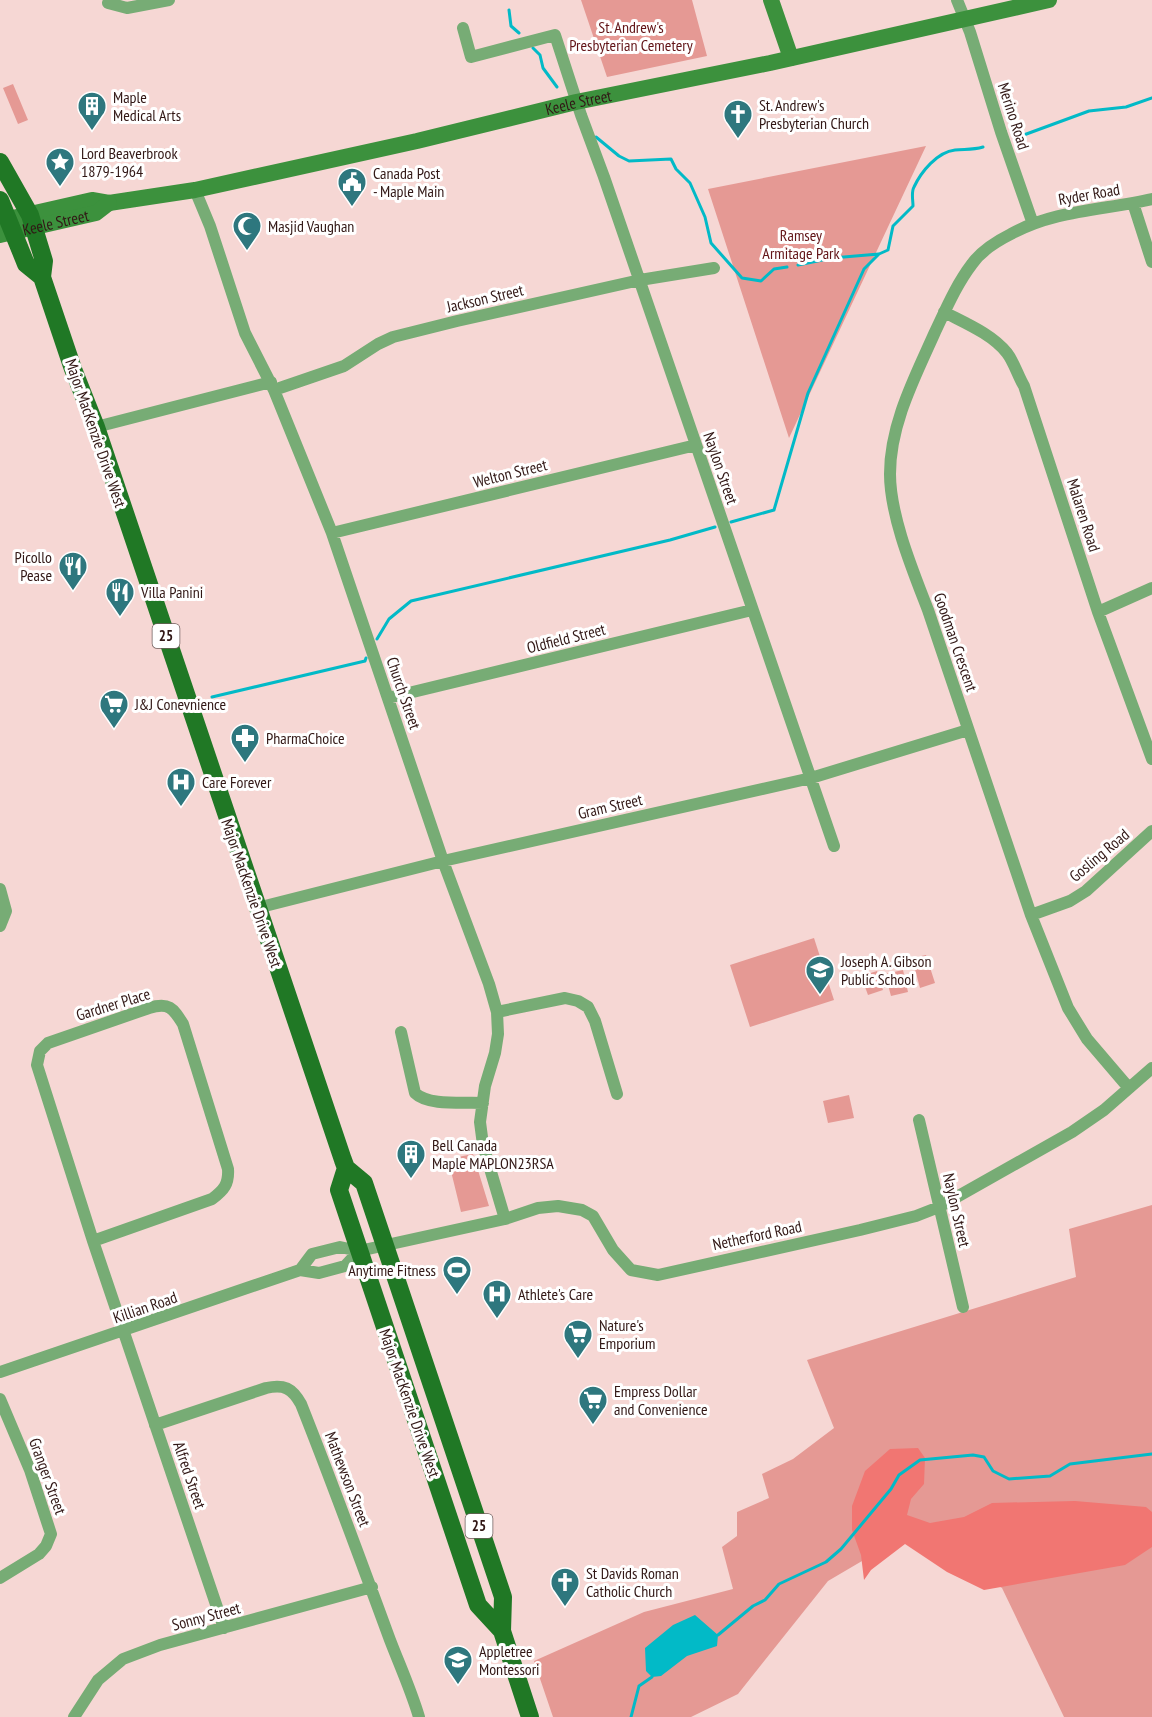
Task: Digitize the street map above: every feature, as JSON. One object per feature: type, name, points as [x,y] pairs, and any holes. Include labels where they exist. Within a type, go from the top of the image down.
[{"type":"main road","points":[[771,0],[791,58]]},
{"type":"main road","name":"Keele Street","points":[[5,227],[32,222],[92,200],[110,203],[195,190],[417,141],[576,102],[791,58],[1049,0]]},
{"type":"main road","name":"Major MacKenzie Drive West","points":[[0,162],[32,222],[44,261],[42,277],[73,369],[96,427],[346,1168],[364,1183],[446,1422],[503,1597],[502,1631],[530,1717]]},
{"type":"main road","name":"Major MacKenzie Drive West","points":[[0,200],[5,227],[26,264],[42,277]]},
{"type":"main road","name":"Major MacKenzie Drive West","points":[[346,1168],[339,1190],[478,1605],[502,1631]]},
{"type":"street","points":[[108,3],[127,8],[169,0]]},
{"type":"street","name":"Merino Road","points":[[957,0],[970,32],[1033,224]]},
{"type":"street","name":"Naylon Street","points":[[463,27],[471,57],[555,35],[576,102],[640,280],[834,846]]},
{"type":"street","name":"Church Street","points":[[195,190],[210,226],[245,333],[272,386],[332,533],[443,861],[489,984],[497,1012],[498,1034],[485,1086],[480,1122],[483,1145],[506,1219]]},
{"type":"street","name":"Ryder Road","points":[[1033,224],[1064,215],[1152,199]]},
{"type":"street","points":[[1133,203],[1152,262]]},
{"type":"street","name":"Goodman Crescent","points":[[1033,224],[996,243],[973,262],[944,312],[912,382],[899,418],[890,474],[896,514],[909,562],[928,610],[1031,915],[1071,1016],[1128,1087]]},
{"type":"street","name":"Jackson Street","points":[[96,427],[272,386],[344,366],[393,337],[640,280],[714,268]]},
{"type":"street","name":"Malaren Road","points":[[944,312],[973,327],[1002,349],[1024,386],[1098,612],[1152,759]]},
{"type":"street","name":"Welton Street","points":[[332,533],[696,445]]},
{"type":"street","points":[[1098,612],[1152,588]]},
{"type":"street","name":"Oldfield Street","points":[[388,698],[752,610]]},
{"type":"street","name":"Gram Street","points":[[257,908],[443,861],[811,778],[968,730]]},
{"type":"street","name":"Gosling Road","points":[[1031,915],[1070,901],[1086,891],[1152,831]]},
{"type":"street","points":[[0,889],[6,911],[0,926]]},
{"type":"street","points":[[497,1012],[566,998],[588,1007],[595,1021],[618,1094]]},
{"type":"street","name":"Gardner Place","points":[[93,1241],[212,1199],[226,1188],[229,1178],[228,1169],[183,1024],[174,1010],[166,1006],[149,1008],[48,1043],[40,1051],[37,1065],[93,1241],[124,1331]]},
{"type":"street","points":[[401,1032],[415,1093],[419,1098],[431,1102],[483,1103]]},
{"type":"street","name":"Netherford Road","points":[[359,1251],[506,1219],[538,1208],[558,1206],[587,1212],[593,1216],[613,1250],[631,1270],[658,1275],[860,1230],[916,1216],[939,1207],[1072,1132],[1104,1110],[1152,1068]]},
{"type":"street","name":"Naylon Street","points":[[919,1120],[963,1307]]},
{"type":"street","name":"Killian Road","points":[[300,1270],[312,1254],[340,1247],[359,1251]]},
{"type":"street","name":"Killian Road","points":[[0,1372],[300,1270],[319,1273],[345,1266],[359,1251]]},
{"type":"street","name":"Alfred Street","points":[[124,1331],[224,1628]]},
{"type":"street","name":"Mathewson Street","points":[[156,1425],[266,1388],[283,1386],[294,1391],[412,1691],[419,1717]]},
{"type":"street","name":"Granger Street","points":[[0,1399],[30,1470],[51,1534],[46,1546],[39,1554],[0,1578]]},
{"type":"street","name":"Sonny Street","points":[[74,1717],[98,1680],[123,1659],[160,1645],[372,1587]]},
{"type":"green space","name":"St. Andrew's Presbyterian Cemetery","points":[[581,0],[692,0],[707,56],[607,77]]},
{"type":"green space","points":[[13,84],[28,120],[18,124],[3,88]]},
{"type":"green space","name":"Ramsey Armitage Park","points":[[926,146],[789,438],[708,189]]},
{"type":"green space","points":[[814,938],[834,1000],[750,1027],[730,965]]},
{"type":"green space","points":[[926,955],[935,983],[920,988],[912,958]]},
{"type":"green space","points":[[903,970],[908,992],[891,996],[885,974]]},
{"type":"green space","points":[[877,971],[883,990],[868,995],[861,976]]},
{"type":"green space","points":[[849,1095],[854,1118],[828,1123],[823,1101]]},
{"type":"green space","points":[[473,1154],[489,1206],[461,1212],[448,1159]]},
{"type":"green space","points":[[1152,1205],[1152,1717],[1064,1717],[1002,1588],[908,1534],[828,1581],[738,1694],[691,1717],[553,1717],[534,1661],[644,1612],[733,1589],[722,1547],[737,1536],[737,1512],[769,1498],[762,1474],[793,1459],[834,1428],[807,1360],[1076,1277],[1069,1229]]},
{"type":"shaded area","points":[[918,1448],[925,1458],[924,1484],[911,1499],[907,1515],[930,1523],[964,1517],[992,1503],[1075,1501],[1146,1507],[1152,1512],[1152,1547],[1125,1565],[984,1590],[947,1572],[905,1544],[871,1570],[864,1580],[861,1555],[852,1530],[852,1506],[865,1471],[890,1449]]},
{"type":"water","points":[[695,1615],[718,1635],[717,1646],[687,1656],[661,1676],[652,1677],[646,1671],[645,1648],[673,1625]]},
{"type":"waterway","points":[[509,10],[511,26],[519,33]]},
{"type":"waterway","points":[[533,48],[540,55],[543,68],[557,87]]},
{"type":"waterway","points":[[1021,136],[1089,111],[1126,107],[1152,98]]},
{"type":"waterway","points":[[596,137],[619,156],[629,161],[671,159],[676,169],[690,183],[705,217],[711,243],[742,278],[761,281],[774,269],[787,267]]},
{"type":"waterway","points":[[798,265],[832,258],[879,254],[888,250],[893,226],[913,206],[913,189],[930,164],[948,152],[983,147]]},
{"type":"waterway","points":[[731,522],[774,510],[808,393],[864,269],[879,254]]},
{"type":"waterway","points":[[377,639],[389,619],[411,601],[670,540],[715,527]]},
{"type":"waterway","points":[[212,697],[365,661],[366,658]]},
{"type":"waterway","points":[[718,1635],[753,1606],[765,1600],[779,1584],[826,1562],[841,1549],[891,1489],[899,1475],[920,1460],[973,1455],[984,1457],[993,1471],[1009,1479],[1050,1476],[1070,1464],[1152,1454]]},
{"type":"waterway","points":[[631,1717],[639,1686],[652,1677]]},
{"type":"place","name":"Maple Medical Arts","points":[[92,132]]},
{"type":"place","name":"St. Andrew's Presbyterian Church","points":[[738,140]]},
{"type":"place","name":"Lord Beaverbrook 1879-1964","points":[[60,188]]},
{"type":"place","name":"Canada Post - Maple Main","points":[[352,208]]},
{"type":"place","name":"Masjid Vaughan","points":[[247,252]]},
{"type":"place","name":"Picollo Pease","points":[[73,592]]},
{"type":"place","name":"Villa Panini","points":[[120,618]]},
{"type":"place","name":"J&J Conevnience","points":[[114,730]]},
{"type":"place","name":"PharmaChoice","points":[[245,764]]},
{"type":"place","name":"Care Forever","points":[[181,808]]},
{"type":"place","name":"Joseph A. Gibson Public School","points":[[820,996]]},
{"type":"place","name":"Bell Canada Maple MAPLON23RSA","points":[[411,1180]]},
{"type":"place","name":"Anytime Fitness","points":[[457,1296]]},
{"type":"place","name":"Athlete's Care","points":[[497,1320]]},
{"type":"place","name":"Nature's Emporium","points":[[578,1360]]},
{"type":"place","name":"Empress Dollar and Convenience","points":[[593,1426]]},
{"type":"place","name":"St Davids Roman Catholic Church","points":[[565,1608]]},
{"type":"place","name":"Appletree Montessori","points":[[458,1686]]}]
